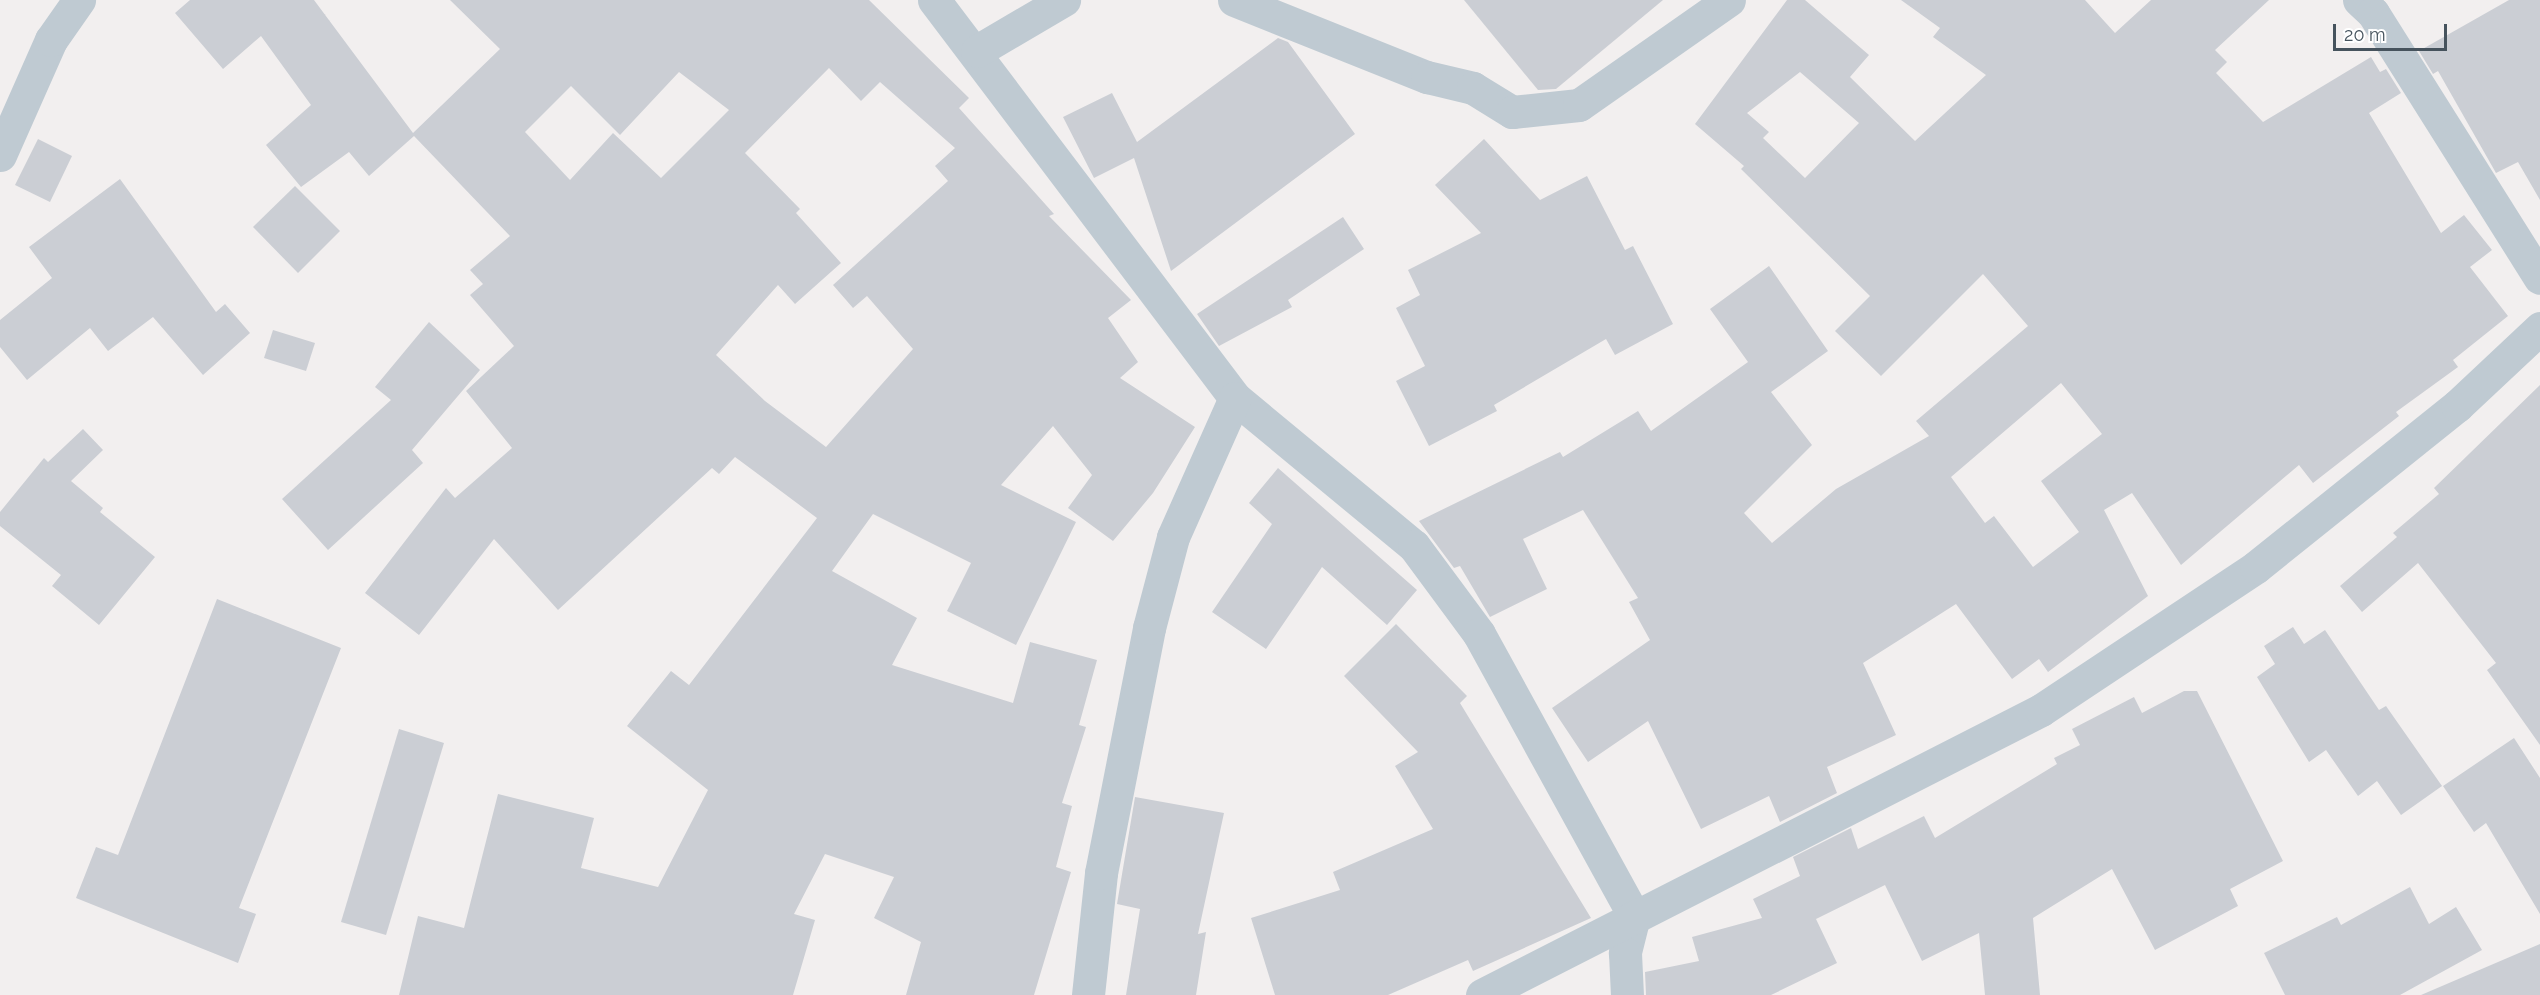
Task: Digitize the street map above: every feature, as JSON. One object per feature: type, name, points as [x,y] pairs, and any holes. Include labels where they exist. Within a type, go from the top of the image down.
[{"type":"street","points":[[0,155],[51,40],[79,0]]},
{"type":"street","points":[[934,0],[977,51],[1235,398],[1414,546],[1479,634],[1634,916],[1625,953],[1627,995]]},
{"type":"street","points":[[977,51],[1064,0]]},
{"type":"street","points":[[1234,0],[1427,77],[1473,88],[1512,112],[1579,105],[1729,0]]},
{"type":"street","points":[[2359,0],[2373,13],[2540,278]]},
{"type":"street","points":[[1482,995],[2041,710],[2256,567],[2457,406],[2540,328]]},
{"type":"street","points":[[1088,995],[1101,873],[1149,628],[1173,537],[1235,398]]},
{"type":"building","points":[[190,0],[314,0],[413,133],[500,49],[450,0],[869,0],[969,98],[959,108],[1054,214],[1049,216],[1131,300],[1108,318],[1138,362],[1120,378],[1195,427],[1153,493],[1113,541],[1068,508],[1092,475],[1053,426],[1001,485],[1076,522],[1016,645],[947,611],[971,563],[873,514],[832,571],[917,618],[892,665],[1013,703],[1030,642],[1097,660],[1079,725],[1086,727],[1062,803],[1072,806],[1056,867],[1071,872],[1034,995],[906,995],[921,942],[874,918],[894,877],[825,854],[794,914],[815,920],[793,995],[399,995],[418,916],[464,928],[498,794],[594,818],[581,868],[658,887],[708,790],[627,726],[671,671],[689,685],[817,518],[735,457],[719,474],[712,468],[558,610],[494,539],[419,635],[365,593],[446,488],[455,498],[512,448],[466,391],[514,346],[470,295],[483,284],[470,270],[510,236],[414,136],[369,176],[349,152],[301,187],[266,145],[311,105],[261,36],[223,69],[175,13]],"holes":[[[829,68],[861,101],[880,82],[955,148],[935,166],[948,181],[833,285],[853,308],[867,296],[913,349],[826,447],[765,401],[716,355],[778,285],[795,304],[841,263],[796,213],[800,209],[745,153]],[[679,72],[729,110],[661,178],[613,133],[570,180],[525,132],[571,86],[620,135]]]},
{"type":"building","points":[[1464,0],[1663,0],[1556,89],[1538,90]]},
{"type":"building","points":[[1787,0],[1805,0],[1869,55],[1850,77],[1915,141],[1986,75],[1933,37],[1940,28],[1901,0],[2085,0],[2115,33],[2151,0],[2269,0],[2215,50],[2227,62],[2216,73],[2263,122],[2371,57],[2380,72],[2386,69],[2401,93],[2369,113],[2441,233],[2464,215],[2492,250],[2470,267],[2508,316],[2453,360],[2458,367],[2396,412],[2399,416],[2313,483],[2299,465],[2181,565],[2132,493],[2104,510],[2148,596],[2048,672],[2039,659],[2012,679],[1956,604],[1863,663],[1896,735],[1827,767],[1837,793],[1780,822],[1769,796],[1701,829],[1648,721],[1588,762],[1552,708],[1650,640],[1629,602],[1638,598],[1583,510],[1523,539],[1547,589],[1490,617],[1460,566],[1454,568],[1419,521],[1560,452],[1563,457],[1638,411],[1651,431],[1748,362],[1710,309],[1769,266],[1828,351],[1771,392],[1812,445],[1744,513],[1772,543],[1836,489],[1929,436],[1916,421],[2028,326],[1983,274],[1881,376],[1835,331],[1870,296],[1741,169],[1744,166],[1695,124]],"holes":[[[1800,72],[1859,123],[1805,178],[1763,138],[1769,132],[1747,113]],[[2061,383],[2102,434],[2041,481],[2079,532],[2033,567],[1994,516],[1985,523],[1951,477]]]},
{"type":"building","points":[[2509,0],[2540,0],[2540,200],[2518,162],[2496,173],[2438,71],[2433,74],[2419,51]]},
{"type":"building","points":[[1278,38],[1288,42],[1355,134],[1171,271],[1134,158],[1094,178],[1063,117],[1112,93],[1137,142]]},
{"type":"building","points":[[38,139],[72,156],[50,202],[15,185]]},
{"type":"building","points":[[1484,139],[1540,200],[1587,176],[1625,250],[1633,246],[1673,324],[1615,355],[1606,339],[1494,405],[1497,411],[1429,446],[1396,381],[1425,366],[1396,308],[1420,295],[1408,270],[1481,233],[1435,185]]},
{"type":"building","points":[[120,179],[216,312],[225,304],[250,333],[203,375],[153,317],[108,351],[90,328],[27,380],[0,347],[0,320],[52,278],[29,247]]},
{"type":"building","points":[[295,186],[340,231],[298,273],[253,227]]},
{"type":"building","points":[[1343,217],[1364,249],[1288,300],[1292,307],[1219,346],[1197,314]]},
{"type":"building","points":[[429,322],[480,370],[412,450],[423,463],[328,550],[282,499],[391,400],[375,387]]},
{"type":"building","points":[[273,330],[315,343],[306,371],[264,358]]},
{"type":"building","points":[[2540,385],[2540,745],[2487,670],[2496,663],[2418,563],[2362,612],[2340,586],[2397,537],[2393,533],[2439,494],[2434,488]]},
{"type":"building","points":[[83,429],[103,450],[71,481],[103,508],[100,512],[155,557],[99,625],[52,586],[61,575],[0,526],[0,512],[44,458],[48,462]]},
{"type":"building","points":[[1278,468],[1417,590],[1387,625],[1322,567],[1266,649],[1212,612],[1272,524],[1249,503]]},
{"type":"building","points":[[217,599],[341,648],[239,908],[256,914],[238,963],[76,898],[96,847],[118,855]]},
{"type":"building","points":[[1396,624],[1467,696],[1460,703],[1591,918],[1473,971],[1468,960],[1388,995],[1275,995],[1251,918],[1340,890],[1333,872],[1433,829],[1395,766],[1418,752],[1344,676]]},
{"type":"building","points":[[2293,627],[2304,644],[2325,630],[2379,710],[2386,706],[2442,786],[2401,815],[2377,781],[2358,796],[2326,750],[2309,762],[2257,677],[2275,664],[2264,646]]},
{"type":"building","points":[[2184,691],[2197,691],[2283,861],[2230,889],[2238,906],[2155,950],[2112,869],[2033,918],[2040,995],[1985,995],[1979,933],[1922,961],[1885,885],[1816,919],[1837,963],[1771,995],[1646,995],[1645,972],[1699,961],[1692,937],[1762,918],[1753,899],[1800,876],[1793,857],[1851,828],[1858,849],[1924,816],[1935,838],[2057,764],[2054,758],[2080,745],[2072,729],[2134,697],[2142,713]]},
{"type":"building","points":[[399,729],[444,743],[386,935],[341,922]]},
{"type":"building","points":[[2514,738],[2540,778],[2540,914],[2486,823],[2474,832],[2443,786]]},
{"type":"building","points":[[1135,797],[1224,813],[1198,934],[1206,932],[1196,995],[1126,995],[1140,909],[1117,904]]},
{"type":"building","points":[[2410,887],[2429,924],[2456,907],[2482,950],[2400,995],[2285,995],[2264,953],[2337,917],[2341,925]]},
{"type":"building","points":[[2540,944],[2540,995],[2421,995]]}]
